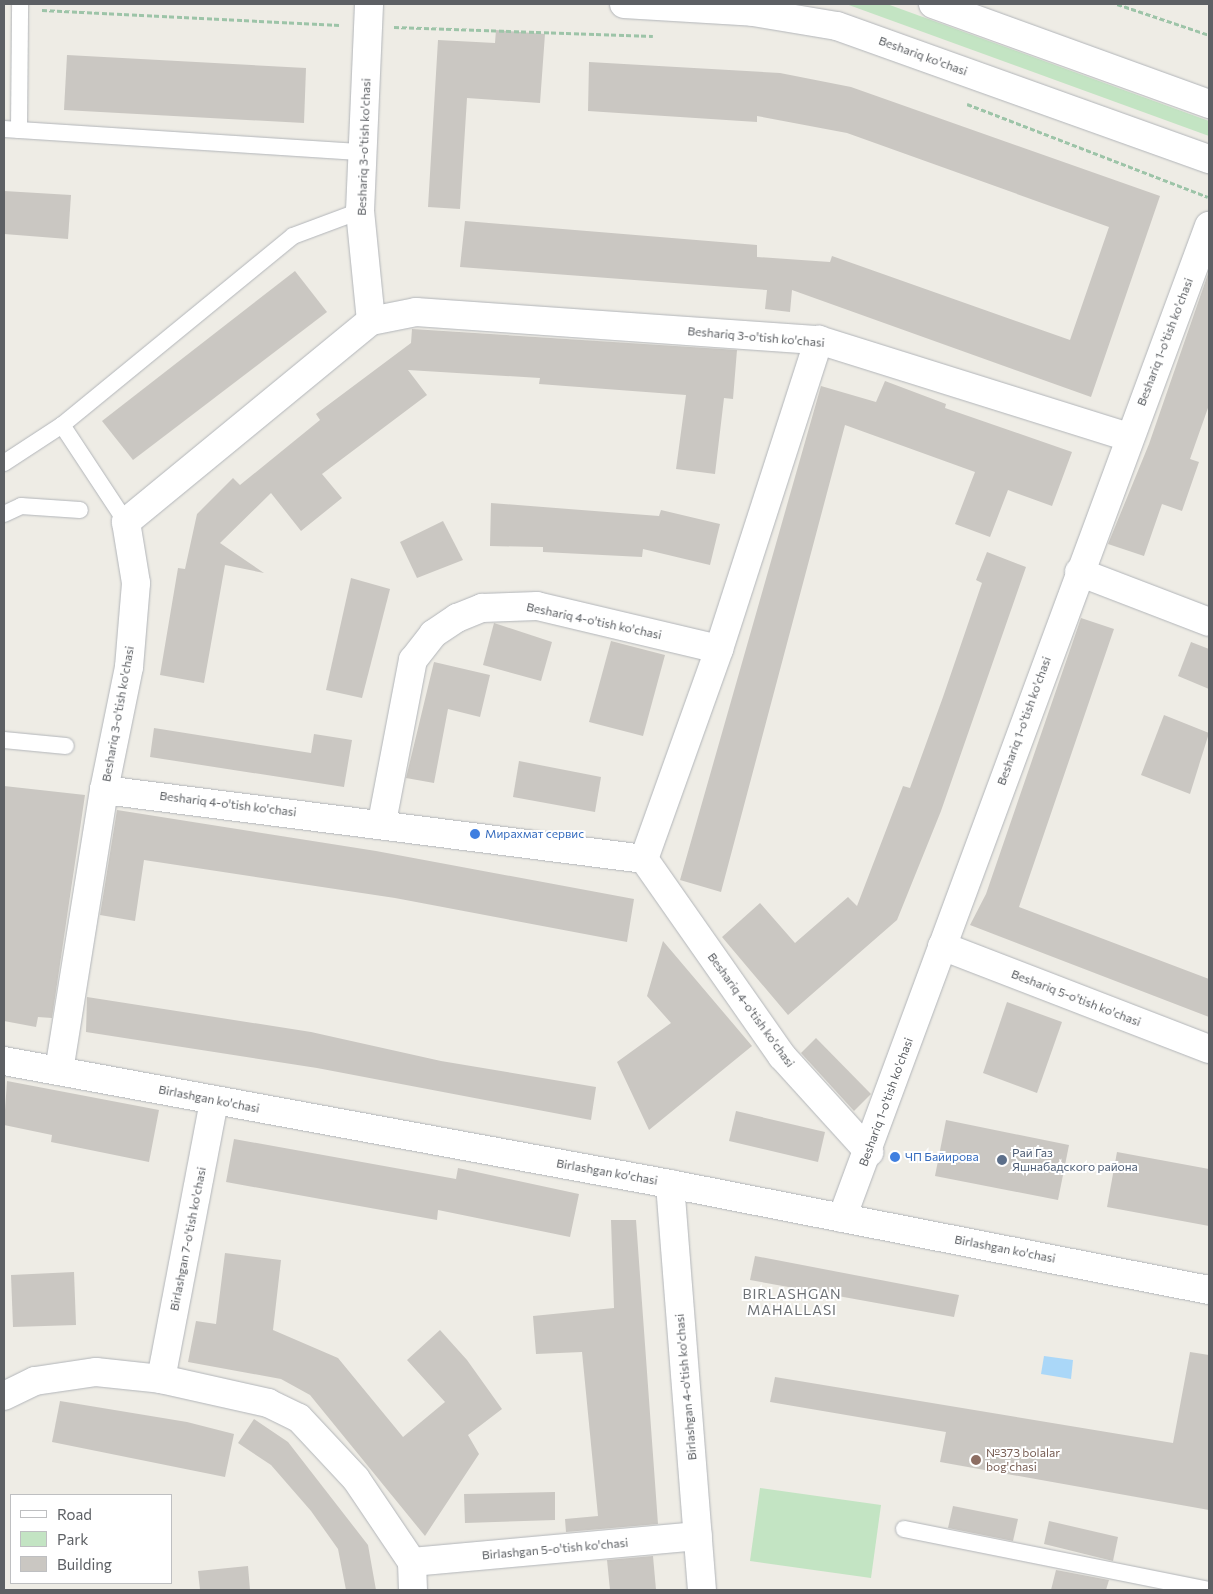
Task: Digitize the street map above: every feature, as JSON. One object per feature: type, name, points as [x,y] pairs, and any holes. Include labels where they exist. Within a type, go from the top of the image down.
[{"type":"street","name":"Beshariq ko'chasi","points":[[624,4],[753,12],[836,26],[1209,159]]},
{"type":"street","points":[[933,4],[1209,104]]},
{"type":"street","name":"Beshariq 3-o'tish ko'chasi","points":[[369,15],[360,211],[371,321]]},
{"type":"street","name":"Beshariq 1-o'tish ko'chasi","points":[[842,1218],[869,1152],[942,946],[1128,437],[1209,226]]},
{"type":"street","name":"Beshariq 3-o'tish ko'chasi","points":[[59,1071],[104,790],[129,667],[136,583],[126,522],[371,321],[416,312],[819,340],[1128,437]]},
{"type":"street","points":[[644,859],[719,649],[819,340]]},
{"type":"street","points":[[1080,572],[1209,622]]},
{"type":"street","name":"Beshariq 4-o'tish ko'chasi","points":[[382,822],[413,660],[433,634],[456,618],[482,608],[537,606],[719,649]]},
{"type":"street","name":"Beshariq 4-o'tish ko'chasi","points":[[104,790],[382,822],[644,859],[782,1056],[869,1152]]},
{"type":"street","name":"Beshariq 5-o'tish ko'chasi","points":[[942,946],[1209,1050]]},
{"type":"street","name":"Birlashgan ko'chasi","points":[[4,1061],[670,1184],[1209,1290]]},
{"type":"street","name":"Birlashgan 7-o'tish ko'chasi","points":[[161,1379],[214,1100]]},
{"type":"street","name":"Birlashgan 4-o'tish ko'chasi","points":[[670,1184],[702,1590]]},
{"type":"street","points":[[4,1396],[64,1375],[96,1372],[161,1379],[232,1393],[299,1418],[356,1479],[412,1562],[413,1590]]},
{"type":"street","name":"Birlashgan 5-o'tish ko'chasi","points":[[412,1562],[698,1536]]},
{"type":"lane","points":[[20,6],[11,130],[362,152]]},
{"type":"lane","points":[[4,463],[62,425],[293,236],[360,211]]},
{"type":"lane","points":[[62,425],[126,522]]},
{"type":"lane","points":[[4,514],[21,506],[80,510]]},
{"type":"lane","points":[[4,740],[66,746]]},
{"type":"lane","points":[[904,1529],[1208,1590]]},
{"type":"path","points":[[1117,4],[1209,35]]},
{"type":"path","points":[[20,6],[369,15],[664,36]]},
{"type":"path","points":[[960,102],[1209,198]]},
{"type":"green space","points":[[846,4],[887,4],[1209,121],[1209,136]]},
{"type":"green space","points":[[760,1488],[881,1505],[871,1578],[750,1561]]},
{"type":"water","points":[[1044,1356],[1073,1360],[1071,1379],[1041,1374]]},
{"type":"building","points":[[496,30],[545,34],[540,103],[467,98],[460,209],[428,207],[438,40],[495,43]]},
{"type":"building","points":[[67,55],[306,68],[304,123],[64,110]]},
{"type":"building","points":[[589,62],[780,73],[851,87],[1160,196],[1091,397],[792,290],[790,312],[765,309],[767,290],[460,267],[465,221],[757,245],[757,257],[830,262],[832,256],[1070,340],[1109,227],[847,133],[757,116],[757,122],[588,111]]},
{"type":"building","points":[[4,191],[71,195],[68,239],[4,234]]},
{"type":"building","points":[[295,271],[327,312],[133,460],[102,421]]},
{"type":"building","points":[[1209,271],[1209,405],[1190,459],[1199,462],[1182,511],[1162,504],[1144,556],[1108,544],[1149,444]]},
{"type":"building","points":[[412,329],[737,350],[733,399],[724,398],[715,474],[676,469],[686,395],[539,384],[540,378],[408,370],[427,395],[322,474],[342,498],[301,531],[271,493],[220,543],[264,573],[225,565],[204,683],[160,675],[178,568],[185,569],[197,514],[233,478],[240,485],[320,420],[316,414],[411,343]]},
{"type":"building","points":[[885,381],[946,404],[945,408],[1072,452],[1052,506],[1008,490],[990,537],[955,524],[975,472],[845,425],[721,892],[680,880],[821,386],[876,402]]},
{"type":"building","points":[[491,503],[659,516],[661,510],[720,524],[710,565],[643,549],[642,557],[543,552],[543,547],[490,546]]},
{"type":"building","points":[[443,521],[463,560],[417,578],[400,542]]},
{"type":"building","points":[[987,552],[1026,567],[941,811],[897,920],[788,1015],[722,937],[760,903],[795,943],[848,897],[857,906],[903,786],[910,788],[982,583],[976,580]]},
{"type":"building","points":[[351,578],[390,589],[362,698],[326,690]]},
{"type":"building","points":[[1081,618],[1114,629],[1019,907],[1209,979],[1209,1017],[970,925],[986,894]]},
{"type":"building","points":[[494,623],[552,642],[541,681],[483,665]]},
{"type":"building","points":[[611,641],[665,655],[643,736],[589,722]]},
{"type":"building","points":[[1191,642],[1209,649],[1209,689],[1178,676]]},
{"type":"building","points":[[434,662],[490,675],[480,717],[448,709],[434,783],[406,778]]},
{"type":"building","points":[[1164,715],[1209,733],[1190,794],[1141,775]]},
{"type":"building","points":[[154,728],[311,753],[314,734],[352,740],[344,787],[150,757]]},
{"type":"building","points":[[519,761],[601,777],[595,812],[513,797]]},
{"type":"building","points":[[4,786],[85,795],[52,1018],[38,1017],[36,1027],[4,1021]]},
{"type":"building","points":[[117,810],[376,851],[634,899],[627,942],[395,898],[144,860],[135,921],[100,915]]},
{"type":"building","points":[[663,941],[752,1046],[649,1130],[617,1062],[671,1023],[647,996]]},
{"type":"building","points":[[87,997],[311,1032],[441,1061],[596,1087],[591,1120],[317,1068],[86,1032]]},
{"type":"building","points":[[1007,1002],[1062,1022],[1037,1093],[983,1073]]},
{"type":"building","points":[[816,1038],[871,1094],[854,1111],[801,1053]]},
{"type":"building","points":[[7,1081],[159,1110],[149,1162],[51,1142],[52,1135],[4,1125]]},
{"type":"building","points":[[736,1111],[825,1132],[818,1162],[729,1141]]},
{"type":"building","name":"Рай Газ Яшнабадского района","points":[[946,1120],[1069,1145],[1058,1200],[935,1176]]},
{"type":"building","points":[[234,1139],[456,1179],[458,1168],[579,1194],[570,1237],[438,1210],[437,1220],[226,1182]]},
{"type":"building","points":[[1117,1152],[1209,1169],[1209,1226],[1107,1207]]},
{"type":"building","points":[[611,1220],[636,1220],[658,1524],[566,1532],[565,1519],[598,1516],[582,1352],[536,1354],[533,1316],[614,1308]]},
{"type":"building","points":[[225,1253],[281,1260],[273,1330],[338,1358],[403,1437],[445,1402],[407,1360],[440,1330],[467,1360],[502,1409],[468,1435],[479,1454],[425,1536],[310,1395],[281,1379],[188,1362],[196,1321],[216,1324]]},
{"type":"building","points":[[755,1256],[959,1295],[954,1317],[750,1280]]},
{"type":"building","points":[[74,1272],[76,1325],[13,1327],[11,1275]]},
{"type":"building","points":[[1190,1352],[1209,1355],[1209,1510],[940,1462],[946,1432],[770,1402],[775,1377],[1173,1443]]},
{"type":"building","points":[[60,1401],[187,1422],[234,1434],[225,1477],[52,1442]]},
{"type":"building","points":[[254,1419],[288,1442],[368,1545],[376,1590],[346,1590],[338,1549],[311,1511],[271,1465],[238,1443]]},
{"type":"building","points":[[555,1492],[555,1520],[465,1523],[464,1494]]},
{"type":"building","points":[[953,1506],[1018,1519],[1013,1541],[948,1528]]},
{"type":"building","points":[[1049,1521],[1118,1537],[1113,1561],[1044,1544]]},
{"type":"building","points":[[653,1556],[656,1590],[610,1590],[607,1560]]},
{"type":"building","points":[[248,1566],[250,1590],[200,1590],[198,1571]]},
{"type":"building","points":[[1056,1570],[1109,1580],[1106,1590],[1051,1590]]},
{"type":"place","name":"Мирахмат сервис","points":[[475,834]]},
{"type":"place","name":"ЧП Байирова","points":[[895,1157]]},
{"type":"place","name":"Рай Газ Яшнабадского района","points":[[1002,1160]]},
{"type":"place","name":"№373 bolalar bog'chasi","points":[[976,1460]]},
{"type":"district","name":"BIRLASHGAN MAHALLASI","points":[[792,1302]]}]
